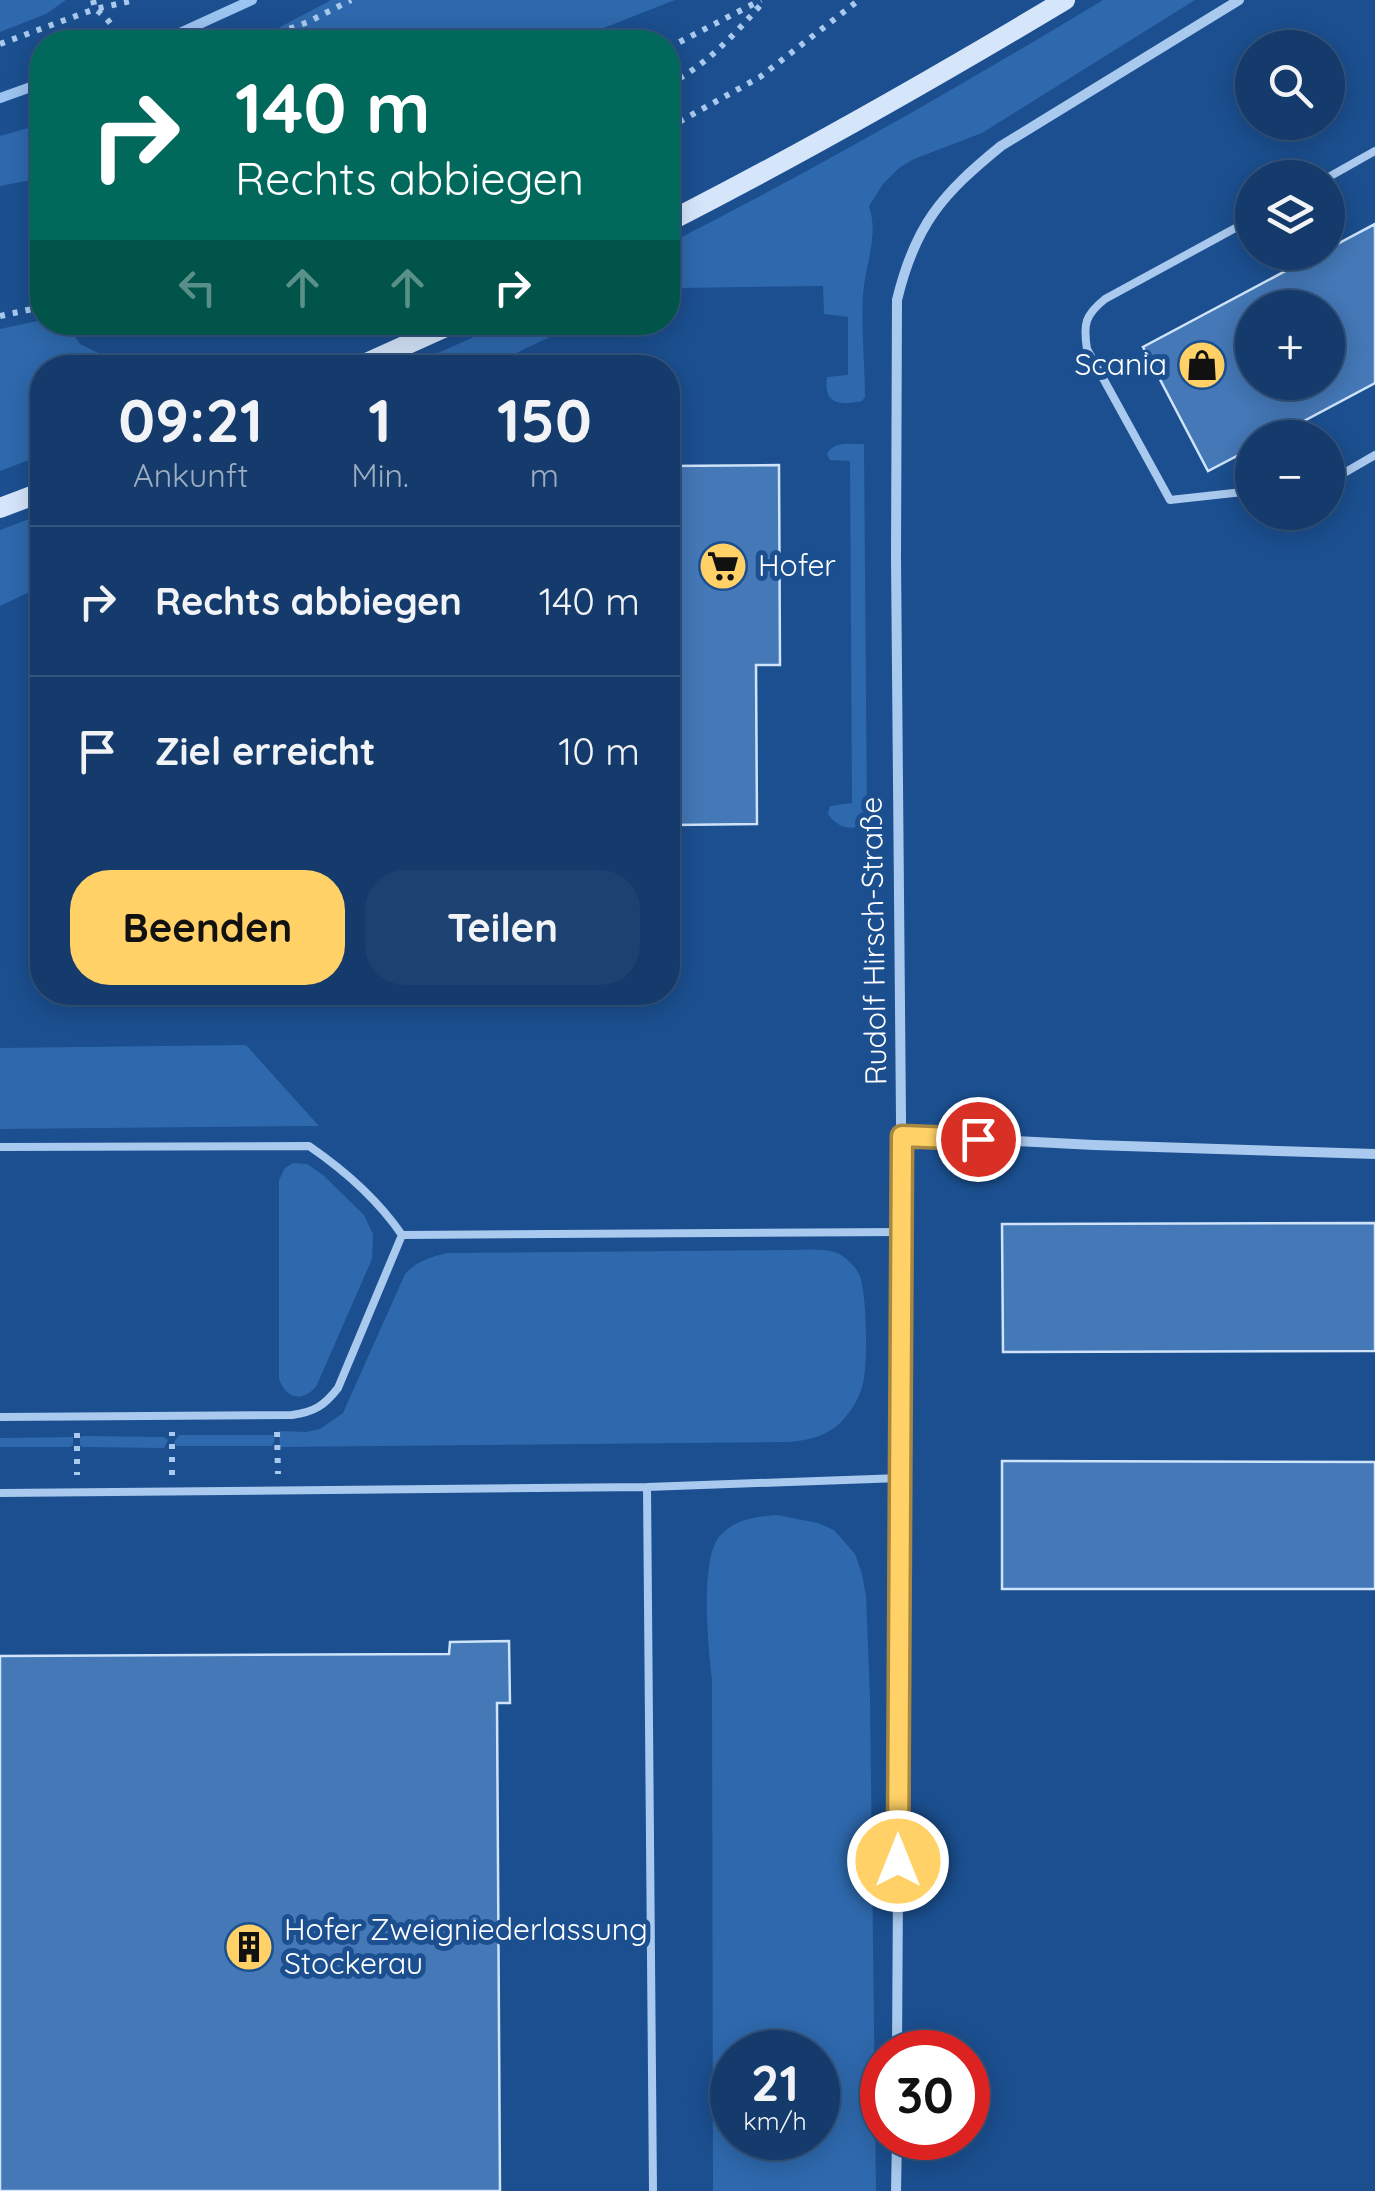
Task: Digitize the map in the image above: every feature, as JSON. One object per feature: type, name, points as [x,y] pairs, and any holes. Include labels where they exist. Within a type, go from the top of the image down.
[{"type":"main road","points":[[680,216],[798,154],[1065,0]]},
{"type":"main road","points":[[384,355],[428,335]]},
{"type":"main road","points":[[0,508],[30,497]]},
{"type":"street","name":"Rudolf Hirsch-Straße","points":[[897,2030],[902,1136],[897,300],[919,234],[966,175],[1002,146],[1240,0]]},
{"type":"street","points":[[902,1136],[1375,1154]]},
{"type":"street","points":[[896,2191],[897,2160]]},
{"type":"lane","points":[[1345,168],[1375,152]]},
{"type":"lane","points":[[1235,227],[1105,300],[1091,311],[1084,330],[1087,348],[1170,500],[1235,493]]},
{"type":"lane","points":[[1345,472],[1375,455]]},
{"type":"lane","points":[[0,1147],[309,1146],[368,1195],[402,1235]]},
{"type":"lane","points":[[402,1235],[902,1232]]},
{"type":"lane","points":[[0,1417],[311,1413],[338,1388],[402,1235]]},
{"type":"lane","points":[[0,1493],[647,1487],[900,1478]]},
{"type":"lane","points":[[647,1487],[653,2191]]},
{"type":"path","points":[[93,0],[95,9],[116,30]]},
{"type":"path","points":[[38,30],[95,9],[135,0]]},
{"type":"path","points":[[286,30],[351,0]]},
{"type":"path","points":[[680,42],[763,0]]},
{"type":"path","points":[[680,79],[723,48],[763,0]]},
{"type":"path","points":[[680,121],[760,76],[859,0]]},
{"type":"path","points":[[0,44],[30,33]]},
{"type":"path","points":[[0,316],[30,309]]},
{"type":"path","points":[[277,1415],[278,1490]]},
{"type":"path","points":[[76,1416],[77,1492]]},
{"type":"path","points":[[172,1416],[172,1492]]},
{"type":"shaded area","points":[[0,0],[66,0],[46,14],[0,32]]},
{"type":"shaded area","points":[[331,0],[675,0],[599,30],[275,30]]},
{"type":"shaded area","points":[[1103,0],[1195,0],[982,133],[914,159],[883,184],[869,206],[872,236],[863,298],[862,401],[840,403],[828,393],[827,377],[848,375],[848,317],[824,314],[823,286],[680,288],[680,238],[996,64]]},
{"type":"shaded area","points":[[30,127],[30,180],[0,186],[0,136]]},
{"type":"shaded area","points":[[30,323],[30,335],[74,335],[80,344],[102,355],[30,355],[30,460],[0,471],[0,329]]},
{"type":"shaded area","points":[[479,335],[554,335],[512,355],[433,355]]},
{"type":"shaded area","points":[[864,444],[867,821],[851,828],[841,826],[828,814],[830,806],[852,803],[850,461],[830,460],[827,454],[838,445]]},
{"type":"shaded area","points":[[30,519],[30,592],[0,606],[0,530]]},
{"type":"shaded area","points":[[246,1045],[319,1126],[0,1129],[0,1048]]},
{"type":"shaded area","points":[[293,1163],[307,1164],[323,1175],[364,1215],[373,1234],[372,1259],[316,1387],[300,1397],[290,1394],[279,1379],[279,1180]]},
{"type":"shaded area","points":[[820,1250],[843,1256],[859,1274],[866,1344],[862,1389],[844,1419],[822,1435],[789,1442],[280,1447],[279,1431],[320,1429],[343,1413],[405,1274],[429,1258],[447,1253]]},
{"type":"shaded area","points":[[179,1435],[273,1435],[275,1440],[272,1446],[176,1446]]},
{"type":"shaded area","points":[[83,1436],[168,1440],[164,1448],[82,1447]]},
{"type":"shaded area","points":[[73,1437],[70,1447],[0,1447],[0,1438]]},
{"type":"shaded area","points":[[777,1515],[834,1530],[855,1554],[862,1574],[870,1698],[874,2030],[860,2030],[860,2160],[876,2160],[876,2191],[713,2191],[713,2160],[840,2160],[840,2030],[713,2030],[712,1679],[707,1584],[713,1548],[719,1537],[753,1518]]},
{"type":"building","name":"Scania","points":[[1375,224],[1375,383],[1345,399],[1345,290],[1250,290],[1287,270],[1345,270],[1345,240]]},
{"type":"building","name":"Scania","points":[[1235,298],[1235,400],[1343,400],[1306,420],[1235,420],[1235,457],[1208,471],[1143,347]]},
{"type":"building","name":"Hofer","points":[[779,465],[780,665],[756,665],[757,824],[680,825],[680,466]]},
{"type":"building","points":[[1375,1223],[1375,1351],[1003,1352],[1002,1224]]},
{"type":"building","points":[[1002,1461],[1375,1462],[1375,1589],[1002,1589]]},
{"type":"building","name":"Hofer Zweigniederlassung Stockerau","points":[[509,1641],[510,1703],[497,1703],[500,2191],[0,2191],[0,1656],[449,1654],[450,1642]]},
{"type":"waterway","points":[[186,30],[252,0]]},
{"type":"waterway","points":[[0,98],[30,87]]},
{"type":"place","name":"Scania","points":[[1202,365]]},
{"type":"place","name":"Hofer","points":[[723,566]]},
{"type":"place","name":"Hofer Zweigniederlassung Stockerau","points":[[249,1947]]},
{"type":"route","points":[[898,1861],[902,1136],[978,1139]]}]
